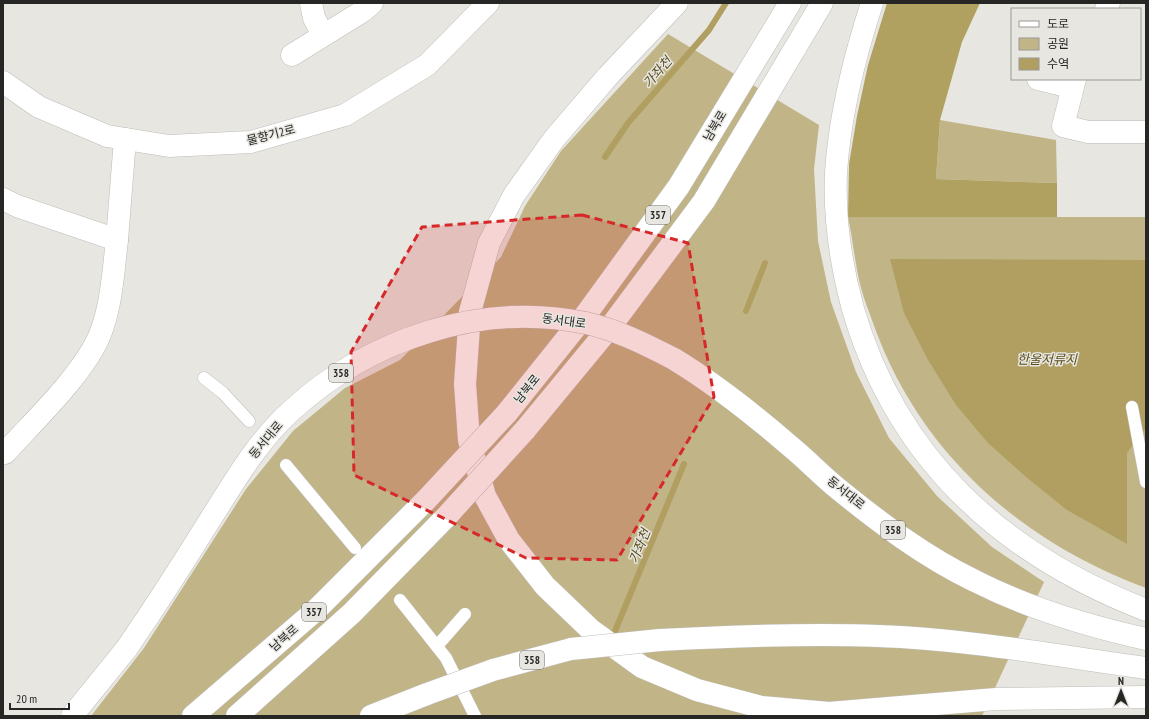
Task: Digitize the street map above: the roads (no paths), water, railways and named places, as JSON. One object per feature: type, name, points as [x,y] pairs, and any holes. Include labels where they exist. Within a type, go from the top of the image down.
[{"type":"main road","points":[[311,3],[314,18],[323,35]]},
{"type":"main road","points":[[292,55],[363,11],[372,3]]},
{"type":"main road","name":"물향기2로","points":[[3,82],[39,107],[107,136],[169,146],[251,142],[345,115],[427,65],[488,3]]},
{"type":"main road","points":[[677,3],[608,76],[554,139],[514,195],[489,243],[470,312],[465,384],[469,440],[485,496],[509,540],[545,586],[585,625],[642,667],[697,690],[761,707],[829,712],[996,699],[1146,697]]},
{"type":"main road","name":"남북로","points":[[193,716],[315,611],[427,499],[506,414],[587,313],[679,186],[790,3]]},
{"type":"main road","name":"남북로","points":[[237,716],[352,613],[446,517],[525,430],[611,326],[704,201],[822,3]]},
{"type":"main road","points":[[872,3],[859,42],[848,86],[840,124],[836,173],[837,215],[842,260],[861,335],[876,370],[907,429],[927,458],[952,487],[980,513],[1011,538],[1042,559],[1120,600],[1146,610]]},
{"type":"main road","points":[[1047,80],[1073,83],[1063,126],[1088,132],[1146,132]]},
{"type":"main road","points":[[3,450],[5,453],[77,373],[95,346],[109,304],[117,240],[125,139]]},
{"type":"main road","points":[[3,199],[17,206],[117,240]]},
{"type":"main road","name":"동서대로","points":[[72,716],[127,648],[158,602],[233,483],[259,446],[291,410],[333,377],[376,353],[435,329],[483,318],[517,316],[552,318],[586,323],[642,342],[702,376],[733,399],[837,488],[899,535],[936,560],[974,581],[1033,606],[1106,630],[1146,639]]},
{"type":"main road","name":"358","points":[[371,716],[493,670],[571,649],[660,640],[800,635],[879,636],[954,642],[1031,651],[1146,668]]},
{"type":"lane","points":[[204,378],[223,393],[249,421]]},
{"type":"lane","points":[[1132,407],[1146,482]]},
{"type":"lane","points":[[286,465],[355,548]]},
{"type":"lane","points":[[400,600],[449,663],[475,716]]},
{"type":"lane","points":[[437,646],[465,614]]},
{"type":"water","name":"한울저류지","points":[[890,259],[1146,260],[1146,428],[1127,453],[1127,544],[1067,510],[1026,477],[988,443],[956,405],[928,360],[904,313]]},
{"type":"waterway","name":"가좌천","points":[[605,157],[628,123],[709,30],[726,3]]},
{"type":"waterway","name":"가좌천","points":[[746,311],[765,263]]},
{"type":"waterway","name":"가좌천","points":[[613,636],[684,464]]}]
